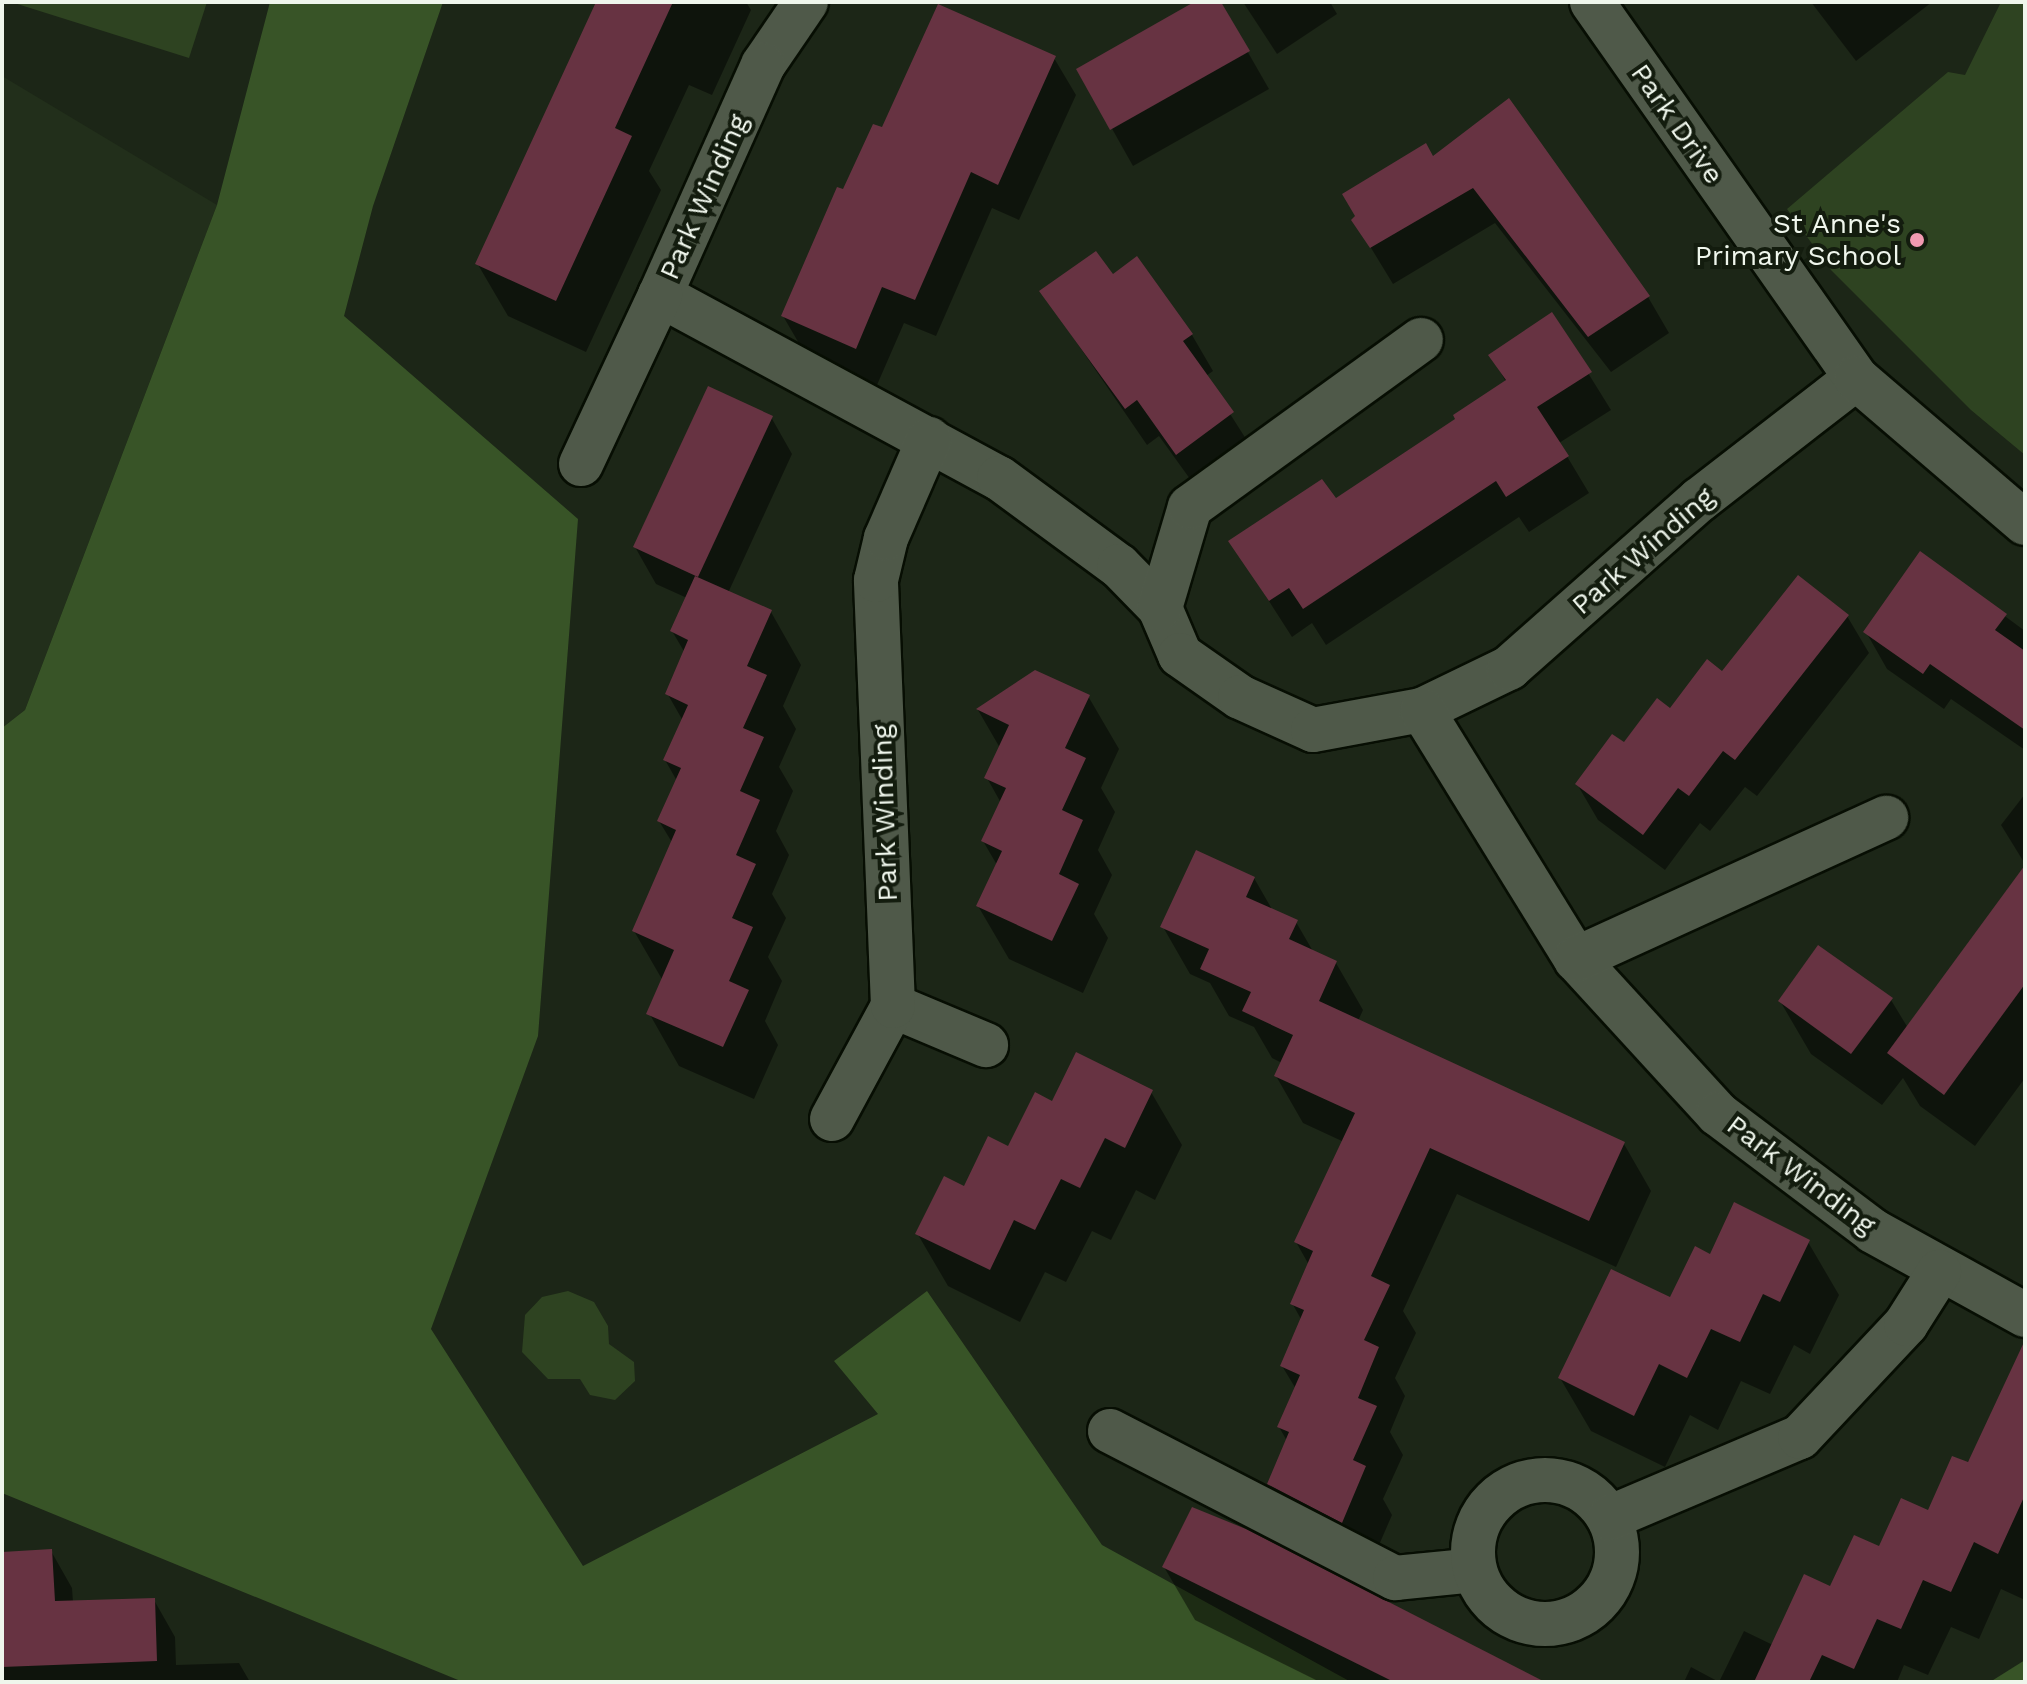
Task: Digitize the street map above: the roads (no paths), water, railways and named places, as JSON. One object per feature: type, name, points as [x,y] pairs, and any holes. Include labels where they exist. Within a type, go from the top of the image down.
[{"type":"street","name":"Park Winding","points":[[806,2],[763,65],[660,295],[999,478],[1119,566],[1160,608],[1180,655],[1240,697],[1313,730],[1422,710],[1509,668],[1699,500],[1856,378]]},
{"type":"street","name":"Park Drive","points":[[1592,2],[1856,378],[2025,523]]},
{"type":"street","points":[[581,464],[660,295]]},
{"type":"street","points":[[1160,608],[1190,507],[1421,340]]},
{"type":"street","name":"Park Winding","points":[[893,1006],[876,580],[886,538],[929,439]]},
{"type":"street","name":"Park Winding","points":[[1422,710],[1576,959],[1718,1114],[1873,1231],[1939,1272],[2025,1315]]},
{"type":"street","points":[[1576,959],[1886,818]]},
{"type":"street","points":[[832,1119],[893,1006],[986,1045]]},
{"type":"street","points":[[1609,1518],[1800,1437],[1906,1324],[1939,1272]]},
{"type":"street","points":[[1110,1431],[1395,1578],[1475,1570]]},
{"type":"street","points":[[1553,1480],[1576,1486],[1609,1518],[1617,1560],[1611,1582],[1582,1615],[1550,1623],[1517,1618],[1498,1607],[1475,1570],[1472,1547],[1478,1525],[1508,1489],[1553,1480]]},
{"type":"place","name":"St Anne's Primary School","points":[[1917,240]]}]
